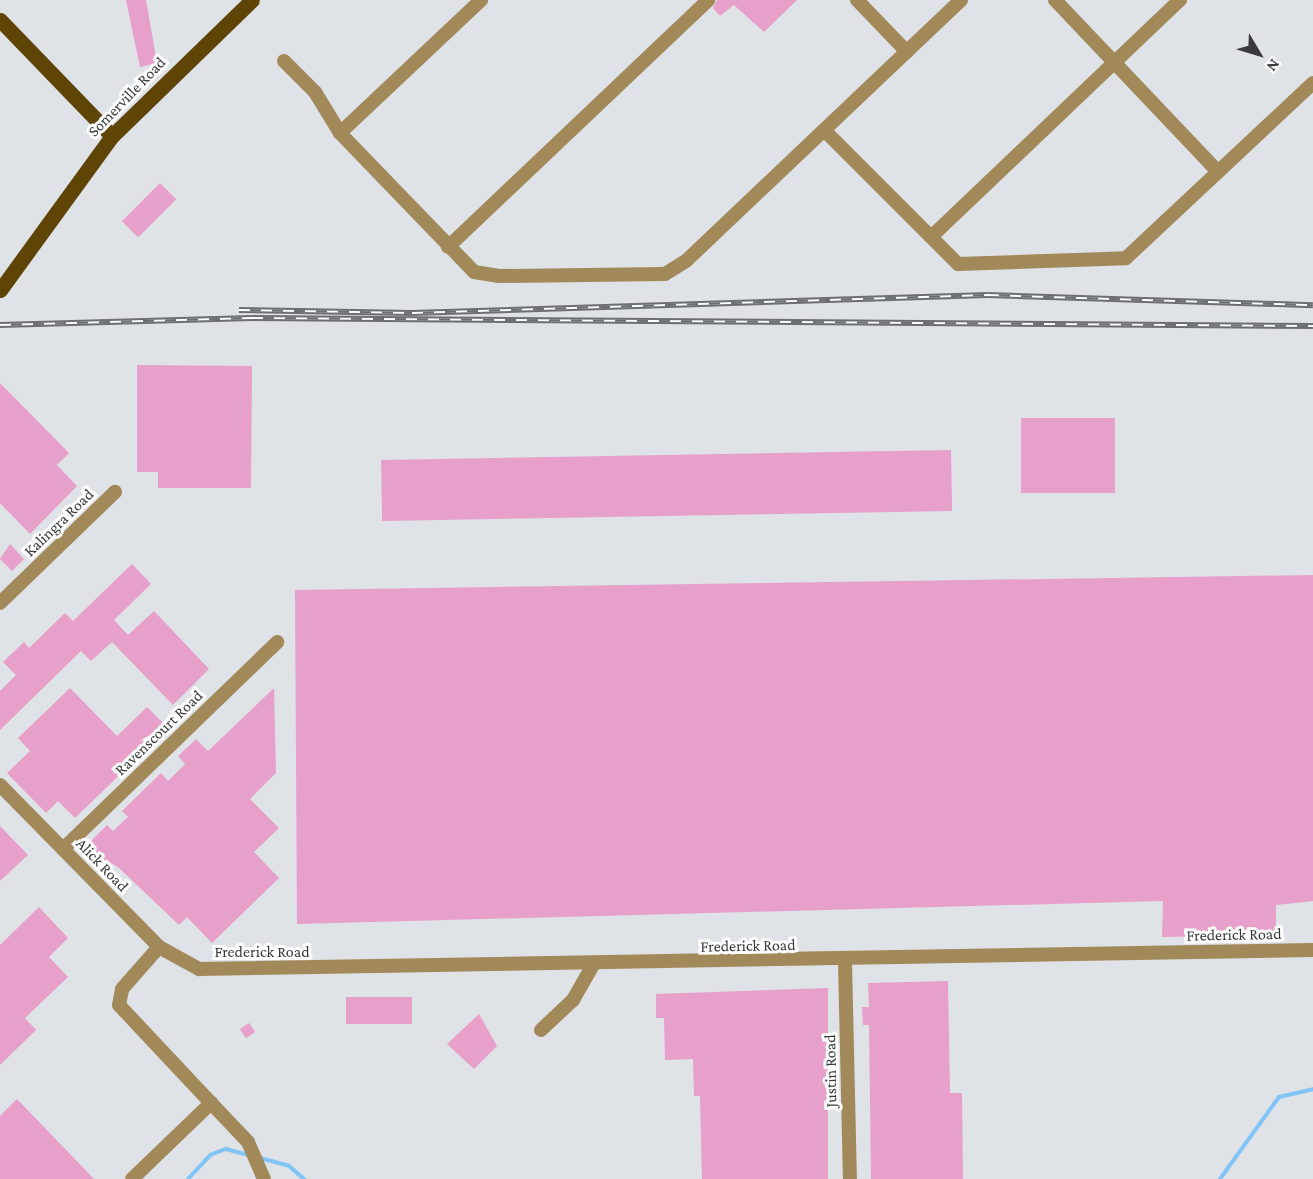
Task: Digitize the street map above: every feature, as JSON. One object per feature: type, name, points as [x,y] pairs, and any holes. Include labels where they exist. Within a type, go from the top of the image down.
[{"type":"main road","name":"Somerville Road","points":[[0,290],[112,135],[252,0]]},
{"type":"main road","points":[[0,20],[112,135]]},
{"type":"street","points":[[340,133],[481,0]]},
{"type":"street","points":[[448,247],[708,0]]},
{"type":"street","points":[[858,0],[907,52]]},
{"type":"street","points":[[284,61],[315,92],[340,133],[448,247],[483,275],[665,274],[687,260],[961,0]]},
{"type":"street","points":[[1055,0],[1218,172]]},
{"type":"street","points":[[931,237],[1180,0]]},
{"type":"street","points":[[824,130],[958,264],[1126,258],[1313,83]]},
{"type":"street","name":"Kalingra Road","points":[[0,603],[115,492]]},
{"type":"street","name":"Ravenscourt Road","points":[[63,849],[277,642]]},
{"type":"street","name":"Alick Road","points":[[0,784],[159,947],[184,965]]},
{"type":"street","points":[[159,947],[122,989],[119,1005],[248,1142],[264,1179]]},
{"type":"street","name":"Frederick Road","points":[[184,965],[222,970],[845,962],[1313,950]]},
{"type":"street","name":"Justin Road","points":[[845,962],[850,1179]]},
{"type":"street","points":[[541,1030],[573,1000],[593,965]]},
{"type":"street","points":[[132,1179],[211,1103]]},
{"type":"building","points":[[126,0],[146,0],[157,63],[140,67]]},
{"type":"building","points":[[717,0],[797,0],[764,32],[734,5],[720,16],[713,8]]},
{"type":"building","points":[[160,183],[176,199],[138,237],[122,221]]},
{"type":"building","points":[[137,365],[252,366],[251,488],[158,488],[158,472],[137,472]]},
{"type":"building","points":[[0,383],[69,453],[57,465],[77,486],[30,534],[0,503]]},
{"type":"building","points":[[1021,418],[1115,418],[1115,493],[1021,493]]},
{"type":"building","points":[[951,450],[952,511],[382,521],[381,460]]},
{"type":"building","points":[[10,544],[24,559],[12,571],[0,559]]},
{"type":"building","points":[[132,564],[151,584],[114,620],[128,635],[154,611],[209,669],[173,705],[112,642],[91,661],[81,651],[0,730],[0,691],[16,675],[3,662],[24,642],[29,648],[65,613],[73,621]]},
{"type":"building","points":[[1313,575],[1313,901],[1276,905],[1276,935],[1162,937],[1163,901],[297,924],[295,590]]},
{"type":"building","points":[[70,688],[117,736],[147,707],[168,728],[75,818],[58,801],[46,813],[7,773],[30,751],[18,738]]},
{"type":"building","points":[[274,688],[276,773],[250,799],[279,828],[254,852],[279,878],[212,943],[187,917],[179,925],[119,868],[106,860],[99,867],[87,855],[88,844],[107,825],[113,831],[128,817],[122,811],[161,773],[168,781],[185,764],[178,756],[196,739],[208,751]]},
{"type":"building","points":[[0,826],[28,855],[0,881]]},
{"type":"building","points":[[39,907],[68,938],[49,957],[68,977],[25,1018],[36,1030],[0,1065],[0,945]]},
{"type":"building","points":[[948,981],[950,1093],[962,1093],[963,1179],[871,1179],[869,1025],[863,1025],[862,1007],[869,1007],[868,983]]},
{"type":"building","points":[[828,988],[828,1179],[702,1179],[700,1096],[694,1096],[693,1059],[665,1060],[664,1018],[656,1018],[656,994]]},
{"type":"building","points":[[346,997],[412,997],[412,1024],[346,1024]]},
{"type":"building","points":[[479,1014],[497,1046],[474,1069],[447,1044]]},
{"type":"building","points":[[249,1023],[255,1032],[246,1038],[240,1029]]},
{"type":"building","points":[[17,1099],[94,1179],[0,1179],[0,1116]]},
{"type":"waterway","points":[[1220,1179],[1279,1097],[1313,1089]]},
{"type":"waterway","points":[[188,1179],[210,1155],[226,1149],[249,1155]]},
{"type":"waterway","points":[[260,1158],[289,1166],[304,1179]]},
{"type":"railway","points":[[239,310],[412,313],[988,295],[1313,305]]},
{"type":"railway","points":[[0,325],[252,318],[1313,326]]}]
